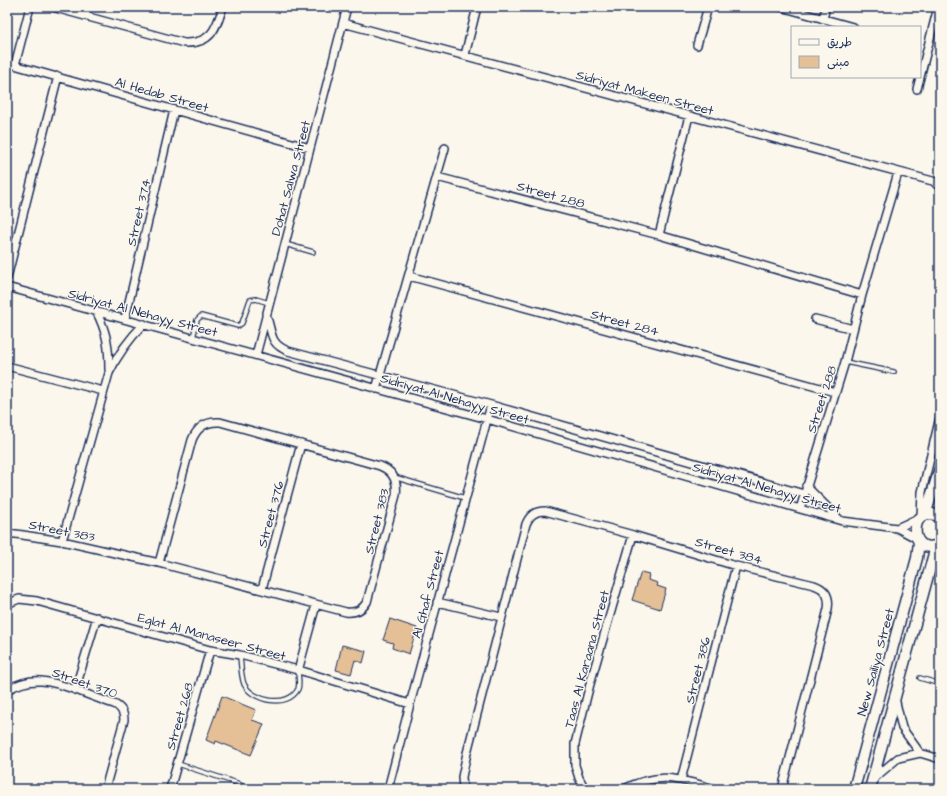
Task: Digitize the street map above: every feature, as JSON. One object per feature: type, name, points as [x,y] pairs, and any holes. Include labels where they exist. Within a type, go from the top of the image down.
[{"type":"street","points":[[15,65],[30,7]]},
{"type":"street","points":[[52,7],[184,43],[192,43],[205,39],[212,33],[223,7]]},
{"type":"street","name":"Dohat Salwa Street","points":[[256,356],[347,7]]},
{"type":"street","points":[[465,55],[477,7]]},
{"type":"street","points":[[697,45],[708,7]]},
{"type":"street","points":[[781,7],[851,26]]},
{"type":"street","points":[[823,18],[826,7]]},
{"type":"street","points":[[921,74],[938,7]]},
{"type":"street","name":"Sidriyat Makeen Street","points":[[343,23],[939,183]]},
{"type":"street","points":[[921,45],[928,48]]},
{"type":"street","name":"Al Hedab Street","points":[[7,63],[58,76],[310,148]]},
{"type":"street","points":[[7,278],[58,76]]},
{"type":"street","points":[[917,89],[920,78]]},
{"type":"street","name":"Street 374","points":[[125,319],[174,110]]},
{"type":"street","points":[[659,235],[689,116]]},
{"type":"street","points":[[376,389],[445,148]]},
{"type":"street","name":"Street 288","points":[[800,509],[845,362],[862,295],[898,173]]},
{"type":"street","name":"Street 288","points":[[437,177],[659,235],[862,295]]},
{"type":"street","name":"Street 284","points":[[409,276],[835,392]]},
{"type":"street","name":"Sidriyat Al Nehayy Street","points":[[7,287],[487,419],[842,522],[897,528],[918,540]]},
{"type":"street","points":[[96,311],[107,338],[109,373]]},
{"type":"street","points":[[266,315],[271,335],[283,349],[805,490],[842,522]]},
{"type":"street","points":[[816,319],[853,329]]},
{"type":"street","points":[[62,541],[109,373],[127,342],[144,324]]},
{"type":"street","points":[[7,366],[103,391]]},
{"type":"street","name":"Al Ghaf Street","points":[[388,789],[491,405]]},
{"type":"street","points":[[940,416],[922,492],[923,516],[934,515],[940,517]]},
{"type":"street","name":"Street 383","points":[[7,534],[62,541],[160,563],[262,589],[316,605],[353,613],[359,611],[367,602],[396,495],[396,483],[394,478],[386,469],[380,466],[220,422],[211,422],[199,428],[192,440],[160,563]]},
{"type":"street","name":"Street 376","points":[[262,589],[301,444]]},
{"type":"street","name":"New Sailiya Street","points":[[854,789],[917,558],[918,540],[915,529],[918,521],[923,516],[940,470]]},
{"type":"street","name":"Street 384","points":[[463,789],[462,777],[467,753],[526,524],[531,516],[540,511],[550,512],[633,535],[736,566],[814,585],[825,591],[829,603],[828,609],[782,789]]},
{"type":"street","name":"Sidriyat Al Nehayy Street","points":[[897,528],[923,516]]},
{"type":"street","name":"Taas Al Karaana Street","points":[[585,789],[579,778],[575,765],[575,744],[590,684],[633,535]]},
{"type":"street","points":[[871,785],[938,545],[927,546],[918,540]]},
{"type":"street","name":"Street 386","points":[[681,780],[736,566]]},
{"type":"street","name":"Eglat Al Manaseer Street","points":[[7,604],[19,600],[28,600],[97,617],[210,650],[240,655],[298,671],[410,704]]},
{"type":"street","points":[[437,602],[502,617]]},
{"type":"street","points":[[298,671],[316,605]]},
{"type":"street","points":[[75,690],[97,617]]},
{"type":"street","name":"Street 268","points":[[170,789],[210,650]]},
{"type":"street","name":"Street 370","points":[[7,690],[27,681],[38,680],[50,682],[117,706],[124,713],[124,720],[105,789]]},
{"type":"street","points":[[895,697],[902,728],[920,753]]},
{"type":"street","points":[[871,785],[898,758],[920,753],[940,759]]},
{"type":"street","points":[[624,789],[634,784],[655,779],[669,778],[715,789]]},
{"type":"lane","points":[[87,17],[91,7]]},
{"type":"lane","points":[[285,244],[313,252]]},
{"type":"lane","points":[[193,338],[197,320],[201,316],[238,326],[242,323],[250,300],[256,299],[269,303]]},
{"type":"lane","points":[[845,362],[894,372]]},
{"type":"lane","points":[[394,478],[465,498]]},
{"type":"lane","points":[[240,655],[244,685],[252,693],[262,698],[279,701],[291,697],[299,688],[298,671]]},
{"type":"lane","points":[[920,678],[940,684]]},
{"type":"lane","points":[[178,764],[237,783],[246,789]]},
{"type":"building","points":[[641,572],[649,574],[648,580],[658,583],[657,586],[666,589],[660,609],[632,600]]},
{"type":"building","points":[[390,619],[417,628],[409,654],[392,648],[393,643],[383,640]]},
{"type":"building","points":[[342,645],[366,651],[363,663],[355,660],[351,674],[336,670]]},
{"type":"building","points":[[222,696],[256,710],[252,720],[264,724],[251,755],[216,741],[215,744],[206,740]]}]
